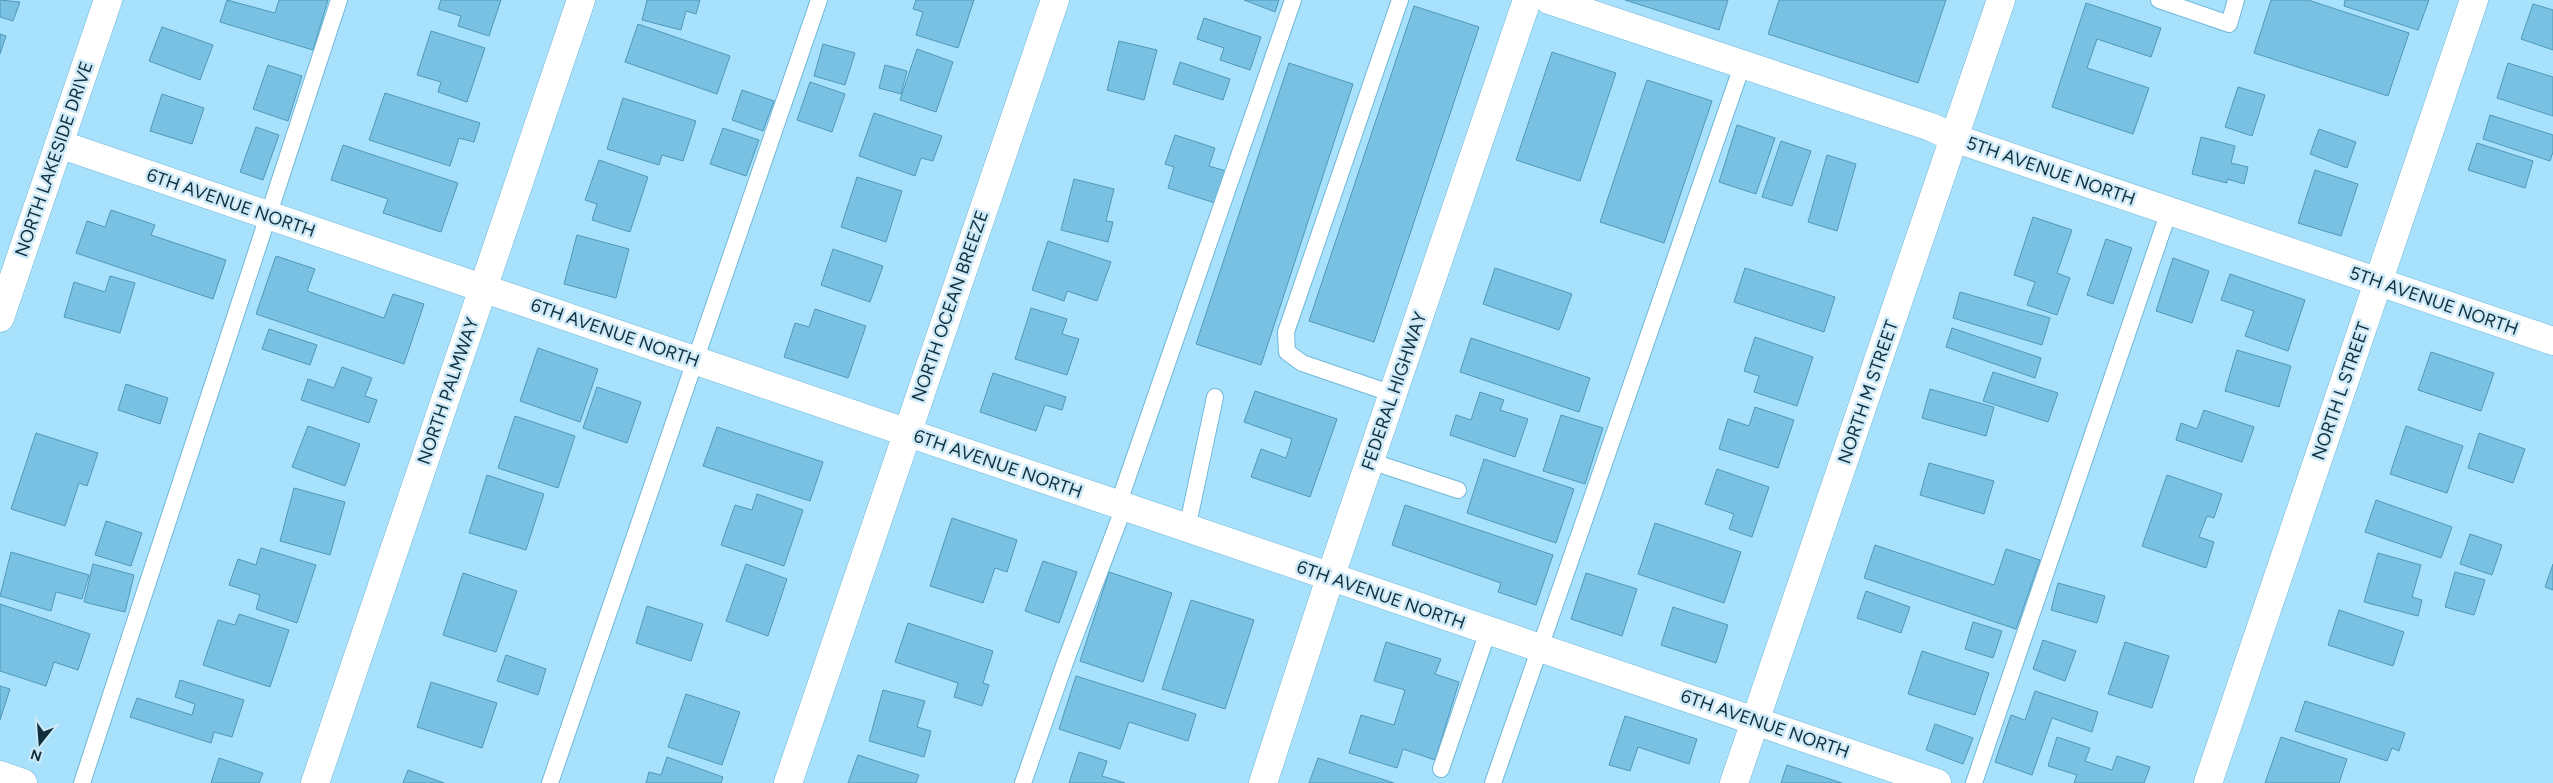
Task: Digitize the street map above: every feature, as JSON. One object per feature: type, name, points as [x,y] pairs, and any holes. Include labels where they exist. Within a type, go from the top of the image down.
[{"type":"street","name":"NORTH LAKESIDE DRIVE","points":[[0,318],[108,0]]},
{"type":"street","name":"NORTH PALMWAY","points":[[315,783],[581,0]]},
{"type":"street","name":"NORTH OCEAN BREEZE","points":[[788,783],[1055,0]]},
{"type":"street","name":"FEDERAL HIGHWAY","points":[[1262,783],[1330,578],[1528,0]]},
{"type":"street","name":"5TH AVENUE NORTH","points":[[1549,0],[1742,66],[1931,127],[1954,138],[2553,341]]},
{"type":"street","name":"NORTH M STREET","points":[[1734,783],[2001,0]]},
{"type":"street","name":"NORTH L STREET","points":[[2208,783],[2474,0]]},
{"type":"street","name":"6TH AVENUE NORTH","points":[[59,144],[1937,783]]},
{"type":"street","points":[[0,775],[23,783]]},
{"type":"lane","points":[[82,783],[338,0]]},
{"type":"lane","points":[[550,783],[819,0]]},
{"type":"lane","points":[[1023,783],[1121,506],[1293,0]]},
{"type":"lane","points":[[1393,394],[1302,363],[1287,352],[1286,332],[1400,0]]},
{"type":"lane","points":[[2159,0],[2229,24],[2236,0]]},
{"type":"lane","points":[[1493,783],[1742,66]]},
{"type":"lane","points":[[1974,783],[2169,211]]},
{"type":"lane","points":[[1187,529],[1215,397]]},
{"type":"lane","points":[[1370,461],[1458,490]]},
{"type":"lane","points":[[1441,769],[1488,630]]},
{"type":"building","points":[[0,0],[20,2],[13,21],[0,17]]},
{"type":"building","points":[[227,0],[275,13],[279,0],[328,0],[313,50],[220,22]]},
{"type":"building","points":[[441,0],[501,0],[489,36],[458,26],[461,16],[438,9]]},
{"type":"building","points":[[647,0],[700,0],[696,14],[686,11],[681,30],[642,20]]},
{"type":"building","points":[[916,0],[974,0],[958,48],[916,35],[923,12],[913,9]]},
{"type":"building","points":[[1244,0],[1279,0],[1275,12]]},
{"type":"building","points":[[1625,0],[1728,0],[1719,30]]},
{"type":"building","points":[[1779,0],[1946,0],[1918,83],[1768,34]]},
{"type":"building","points":[[2271,0],[2308,0],[2409,33],[2388,96],[2254,53]]},
{"type":"building","points":[[2345,0],[2429,0],[2418,30],[2344,6]]},
{"type":"building","points":[[2086,3],[2161,28],[2151,57],[2097,39],[2087,68],[2149,88],[2133,134],[2052,107]]},
{"type":"building","points":[[2533,4],[2553,10],[2553,50],[2521,39]]},
{"type":"building","points":[[1414,6],[1479,27],[1374,342],[1309,321]]},
{"type":"building","points":[[1204,18],[1261,37],[1250,70],[1220,60],[1224,48],[1197,39]]},
{"type":"building","points":[[638,24],[730,56],[717,94],[625,62]]},
{"type":"building","points":[[162,27],[213,45],[200,80],[149,61]]},
{"type":"building","points":[[431,31],[485,48],[467,102],[438,92],[441,82],[417,75]]},
{"type":"building","points":[[0,34],[6,36],[0,54]]},
{"type":"building","points":[[1119,41],[1157,50],[1144,100],[1107,90]]},
{"type":"building","points":[[823,44],[855,53],[845,85],[814,76]]},
{"type":"building","points":[[917,49],[953,62],[936,112],[900,100]]},
{"type":"building","points":[[1552,52],[1616,73],[1580,181],[1516,160]]},
{"type":"building","points":[[1180,62],[1230,79],[1223,100],[1173,84]]},
{"type":"building","points":[[1289,63],[1353,84],[1261,365],[1196,344]]},
{"type":"building","points":[[2508,63],[2553,77],[2553,116],[2497,98]]},
{"type":"building","points":[[268,65],[302,76],[288,121],[253,109]]},
{"type":"building","points":[[885,65],[907,71],[901,94],[879,88]]},
{"type":"building","points":[[1647,80],[1712,101],[1664,243],[1600,222]]},
{"type":"building","points":[[810,82],[845,94],[832,132],[797,120]]},
{"type":"building","points":[[2238,87],[2265,95],[2252,136],[2225,127]]},
{"type":"building","points":[[742,90],[774,101],[763,131],[732,120]]},
{"type":"building","points":[[385,93],[480,123],[474,142],[459,138],[450,166],[369,140]]},
{"type":"building","points":[[162,94],[204,108],[192,144],[150,131]]},
{"type":"building","points":[[623,98],[696,121],[683,161],[662,155],[659,165],[607,149]]},
{"type":"building","points":[[874,113],[942,136],[933,161],[921,158],[915,176],[859,156]]},
{"type":"building","points":[[2490,115],[2553,135],[2553,152],[2550,161],[2483,139]]},
{"type":"building","points":[[1737,125],[1775,138],[1756,194],[1719,182]]},
{"type":"building","points":[[256,127],[279,135],[263,180],[240,172]]},
{"type":"building","points":[[723,128],[759,140],[746,176],[710,164]]},
{"type":"building","points":[[2319,129],[2356,142],[2347,168],[2310,154]]},
{"type":"building","points":[[1175,135],[1215,148],[1209,166],[1226,171],[1215,203],[1168,188],[1174,167],[1165,164]]},
{"type":"building","points":[[2201,137],[2235,146],[2231,163],[2248,167],[2244,184],[2227,179],[2227,183],[2192,174]]},
{"type":"building","points":[[1781,141],[1811,151],[1792,206],[1762,197]]},
{"type":"building","points":[[2477,143],[2533,161],[2525,188],[2468,170]]},
{"type":"building","points":[[343,145],[458,183],[441,232],[383,213],[388,199],[331,180]]},
{"type":"building","points":[[1827,155],[1856,164],[1837,231],[1808,222]]},
{"type":"building","points":[[599,160],[648,177],[630,232],[592,220],[597,204],[585,200]]},
{"type":"building","points":[[2315,170],[2358,184],[2341,236],[2298,223]]},
{"type":"building","points":[[857,177],[902,191],[886,242],[841,227]]},
{"type":"building","points":[[1074,179],[1114,189],[1106,221],[1113,222],[1108,242],[1061,230]]},
{"type":"building","points":[[111,210],[155,225],[151,235],[226,260],[213,299],[76,253],[87,221],[105,227]]},
{"type":"building","points":[[2033,217],[2072,230],[2057,273],[2070,278],[2057,315],[2027,305],[2035,282],[2014,275]]},
{"type":"building","points":[[577,235],[629,249],[616,298],[564,284]]},
{"type":"building","points":[[2106,239],[2132,248],[2113,304],[2087,295]]},
{"type":"building","points":[[1048,241],[1111,262],[1097,301],[1067,291],[1064,301],[1032,290]]},
{"type":"building","points":[[833,249],[883,266],[870,302],[821,285]]},
{"type":"building","points":[[276,256],[315,269],[307,291],[384,318],[393,294],[424,304],[404,364],[256,314]]},
{"type":"building","points":[[2173,258],[2209,271],[2192,323],[2156,311]]},
{"type":"building","points":[[1495,268],[1572,294],[1559,330],[1483,304]]},
{"type":"building","points":[[1745,268],[1835,297],[1824,332],[1734,302]]},
{"type":"building","points":[[2230,274],[2305,300],[2288,351],[2245,336],[2254,311],[2221,300]]},
{"type":"building","points":[[110,276],[135,283],[120,333],[64,317],[74,282],[105,292]]},
{"type":"building","points":[[1960,292],[2050,318],[2042,345],[1953,318]]},
{"type":"building","points":[[1031,308],[1067,319],[1062,334],[1079,339],[1067,375],[1015,359]]},
{"type":"building","points":[[815,309],[866,326],[848,378],[784,357],[795,323],[809,327]]},
{"type":"building","points":[[1952,328],[2041,358],[2035,378],[1946,347]]},
{"type":"building","points":[[269,329],[317,345],[310,365],[262,349]]},
{"type":"building","points":[[1755,337],[1813,357],[1797,406],[1754,392],[1759,376],[1744,371]]},
{"type":"building","points":[[1471,338],[1590,378],[1579,412],[1460,372]]},
{"type":"building","points":[[538,348],[598,369],[580,422],[520,401]]},
{"type":"building","points":[[2237,350],[2291,366],[2279,407],[2225,391]]},
{"type":"building","points":[[2431,352],[2494,373],[2481,411],[2418,390]]},
{"type":"building","points":[[342,367],[372,378],[365,396],[377,400],[369,423],[301,400],[308,379],[334,388]]},
{"type":"building","points":[[1993,372],[2058,393],[2048,422],[1983,401]]},
{"type":"building","points":[[993,373],[1066,397],[1062,410],[1045,405],[1036,431],[980,412]]},
{"type":"building","points":[[126,384],[168,398],[160,424],[118,410]]},
{"type":"building","points":[[597,387],[641,402],[627,443],[583,428]]},
{"type":"building","points":[[1930,389],[1994,407],[1986,436],[1922,418]]},
{"type":"building","points":[[1255,391],[1337,419],[1310,497],[1251,477],[1261,449],[1286,458],[1292,439],[1244,422]]},
{"type":"building","points":[[1480,392],[1504,400],[1500,410],[1528,419],[1515,457],[1450,435],[1456,415],[1471,420]]},
{"type":"building","points":[[1755,407],[1794,420],[1778,468],[1719,449],[1728,419],[1749,426]]},
{"type":"building","points":[[2204,410],[2254,427],[2242,462],[2176,440],[2181,423],[2197,429]]},
{"type":"building","points":[[1561,415],[1603,428],[1585,484],[1543,471]]},
{"type":"building","points":[[515,416],[575,436],[558,488],[498,468]]},
{"type":"building","points":[[308,426],[360,444],[345,486],[292,467]]},
{"type":"building","points":[[2406,426],[2463,446],[2447,493],[2390,474]]},
{"type":"building","points":[[717,427],[823,462],[810,501],[703,466]]},
{"type":"building","points":[[36,433],[98,453],[87,486],[79,483],[65,526],[11,509]]},
{"type":"building","points":[[2479,433],[2525,449],[2513,483],[2468,468]]},
{"type":"building","points":[[1484,459],[1574,489],[1556,543],[1467,513]]},
{"type":"building","points":[[1929,463],[1994,481],[1984,514],[1920,495]]},
{"type":"building","points":[[1717,469],[1769,487],[1752,537],[1729,529],[1734,514],[1705,504]]},
{"type":"building","points":[[487,475],[544,494],[526,550],[469,533]]},
{"type":"building","points":[[2167,475],[2222,494],[2214,518],[2207,516],[2199,537],[2214,542],[2206,568],[2142,546]]},
{"type":"building","points":[[294,488],[345,502],[330,555],[280,541]]},
{"type":"building","points":[[757,494],[803,510],[784,566],[721,545],[735,505],[752,510]]},
{"type":"building","points":[[2376,500],[2452,527],[2441,558],[2365,532]]},
{"type":"building","points":[[1405,505],[1553,555],[1536,605],[1498,592],[1501,583],[1392,545]]},
{"type":"building","points":[[952,518],[1017,540],[1007,572],[995,568],[983,603],[930,586]]},
{"type":"building","points":[[106,521],[142,533],[131,566],[95,555]]},
{"type":"building","points":[[1655,523],[1741,552],[1724,603],[1638,574]]},
{"type":"building","points":[[2470,534],[2502,545],[2492,575],[2460,564]]},
{"type":"building","points":[[1875,545],[1994,585],[2006,549],[2040,560],[2016,629],[1864,578]]},
{"type":"building","points":[[261,548],[316,565],[297,623],[256,609],[260,595],[229,585],[238,559],[256,565]]},
{"type":"building","points":[[11,552],[89,575],[82,599],[56,592],[51,611],[0,596]]},
{"type":"building","points":[[2378,553],[2421,565],[2412,597],[2422,600],[2418,616],[2364,602]]},
{"type":"building","points":[[1043,561],[1077,572],[1059,623],[1025,611]]},
{"type":"building","points":[[93,564],[134,575],[125,612],[84,602]]},
{"type":"building","points":[[746,564],[787,579],[768,636],[726,621]]},
{"type":"building","points":[[2553,564],[2553,590],[2545,587]]},
{"type":"building","points":[[1109,572],[1172,593],[1143,682],[1080,661]]},
{"type":"building","points":[[2455,572],[2485,580],[2474,615],[2445,607]]},
{"type":"building","points":[[463,573],[517,591],[496,652],[443,635]]},
{"type":"building","points":[[1586,573],[1637,589],[1622,636],[1571,619]]},
{"type":"building","points":[[2058,583],[2105,596],[2097,623],[2051,610]]},
{"type":"building","points":[[1866,591],[1910,607],[1901,633],[1857,618]]},
{"type":"building","points":[[1191,600],[1254,620],[1225,709],[1162,689]]},
{"type":"building","points":[[0,604],[90,634],[78,670],[54,662],[46,686],[0,671]]},
{"type":"building","points":[[647,606],[703,624],[691,661],[636,643]]},
{"type":"building","points":[[1673,607],[1728,625],[1716,663],[1661,645]]},
{"type":"building","points":[[2339,610],[2404,632],[2393,666],[2328,645]]},
{"type":"building","points":[[239,614],[289,630],[270,687],[203,665],[218,620],[235,625]]},
{"type":"building","points":[[1973,622],[2002,631],[1993,658],[1965,649]]},
{"type":"building","points":[[908,623],[993,651],[983,683],[989,685],[982,706],[954,697],[958,683],[895,662]]},
{"type":"building","points":[[2043,640],[2076,651],[2065,681],[2033,669]]},
{"type":"building","points":[[1386,642],[1441,659],[1435,674],[1459,682],[1435,760],[1403,749],[1397,768],[1349,753],[1361,715],[1394,725],[1405,690],[1374,681]]},
{"type":"building","points":[[2125,642],[2169,656],[2152,708],[2108,694]]},
{"type":"building","points":[[1922,651],[1989,673],[1975,715],[1908,694]]},
{"type":"building","points":[[506,655],[546,669],[538,695],[497,681]]},
{"type":"building","points":[[1076,676],[1196,714],[1188,741],[1129,722],[1120,749],[1059,729]]},
{"type":"building","points":[[180,680],[244,700],[232,737],[214,732],[211,743],[130,717],[137,698],[192,715],[195,704],[175,697]]},
{"type":"building","points":[[431,682],[497,703],[482,748],[417,727]]},
{"type":"building","points":[[0,686],[10,689],[0,720]]},
{"type":"building","points":[[883,690],[925,701],[917,727],[931,731],[924,757],[869,741]]},
{"type":"building","points":[[2035,691],[2098,712],[2092,732],[2052,718],[2032,775],[1995,762],[2011,715],[2025,720]]},
{"type":"building","points":[[686,694],[740,712],[722,765],[668,747]]},
{"type":"building","points":[[2305,701],[2405,733],[2399,751],[2392,748],[2387,761],[2295,731]]},
{"type":"building","points":[[1625,716],[1697,739],[1689,764],[1638,747],[1630,771],[1609,765]]},
{"type":"building","points":[[1935,724],[1973,738],[1963,764],[1926,750]]},
{"type":"building","points":[[2057,737],[2090,748],[2085,761],[2112,770],[2117,756],[2150,767],[2144,783],[2074,783],[2077,775],[2048,766]]},
{"type":"building","points":[[2281,737],[2347,759],[2339,783],[2265,783]]},
{"type":"building","points":[[1079,752],[1107,761],[1102,776],[1125,783],[1069,783]]},
{"type":"building","points":[[858,755],[919,775],[916,783],[848,783]]},
{"type":"building","points":[[667,757],[723,777],[721,783],[646,783],[649,772],[661,775]]},
{"type":"building","points":[[219,758],[263,773],[259,783],[211,783]]},
{"type":"building","points":[[1318,758],[1394,783],[1309,783]]},
{"type":"building","points":[[1787,765],[1842,783],[1781,783]]},
{"type":"building","points":[[408,770],[444,783],[403,783]]}]
